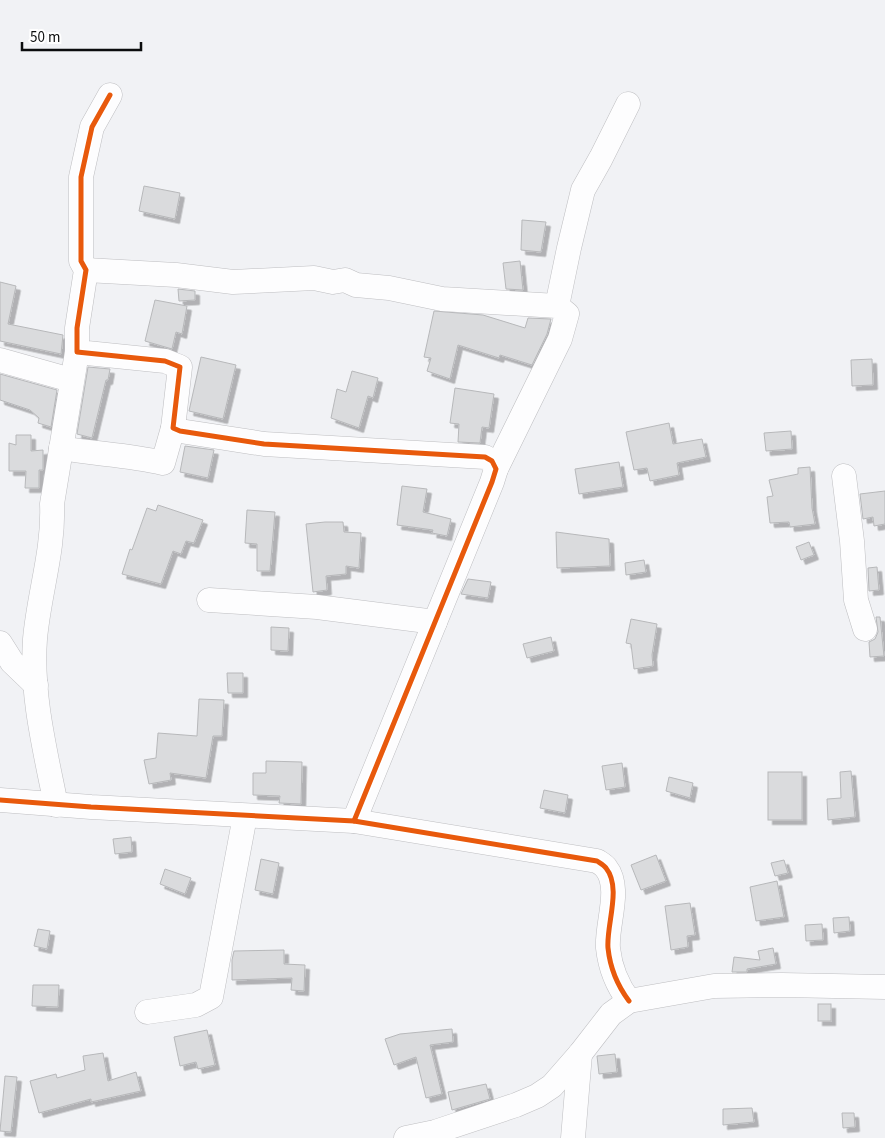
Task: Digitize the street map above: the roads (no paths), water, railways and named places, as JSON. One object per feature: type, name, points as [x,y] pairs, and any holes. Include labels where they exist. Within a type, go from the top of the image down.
[{"type":"street","points":[[56,805],[39,721],[35,639],[53,527],[52,504],[77,352],[77,328],[86,270],[81,261],[81,177],[92,127],[110,95]]},
{"type":"street","points":[[558,306],[583,190],[628,104]]},
{"type":"street","points":[[86,270],[130,272],[233,282],[314,278],[333,282],[345,280],[356,285],[389,288],[442,298],[558,306],[567,314],[560,339],[496,469],[436,622],[354,821]]},
{"type":"street","points":[[61,448],[87,453],[137,457],[163,463],[173,428],[180,367],[165,361],[77,352]]},
{"type":"street","points":[[0,360],[71,380]]},
{"type":"street","points":[[173,428],[180,431],[264,444],[485,457],[492,461],[496,469]]},
{"type":"street","points":[[844,476],[854,559],[856,600],[864,629]]},
{"type":"street","points":[[209,600],[317,607],[436,622]]},
{"type":"street","points":[[0,624],[0,630]]},
{"type":"street","points":[[0,643],[12,662],[36,685]]},
{"type":"street","points":[[0,800],[56,805],[354,821],[597,861],[606,868],[612,880],[613,893],[608,946],[616,981],[629,1001]]},
{"type":"street","points":[[147,1012],[196,1005],[211,997],[245,816]]},
{"type":"street","points":[[406,1138],[435,1132],[537,1096],[552,1086],[611,1014],[629,1001],[714,986],[885,987]]},
{"type":"street","points":[[574,1138],[580,1054]]}]
